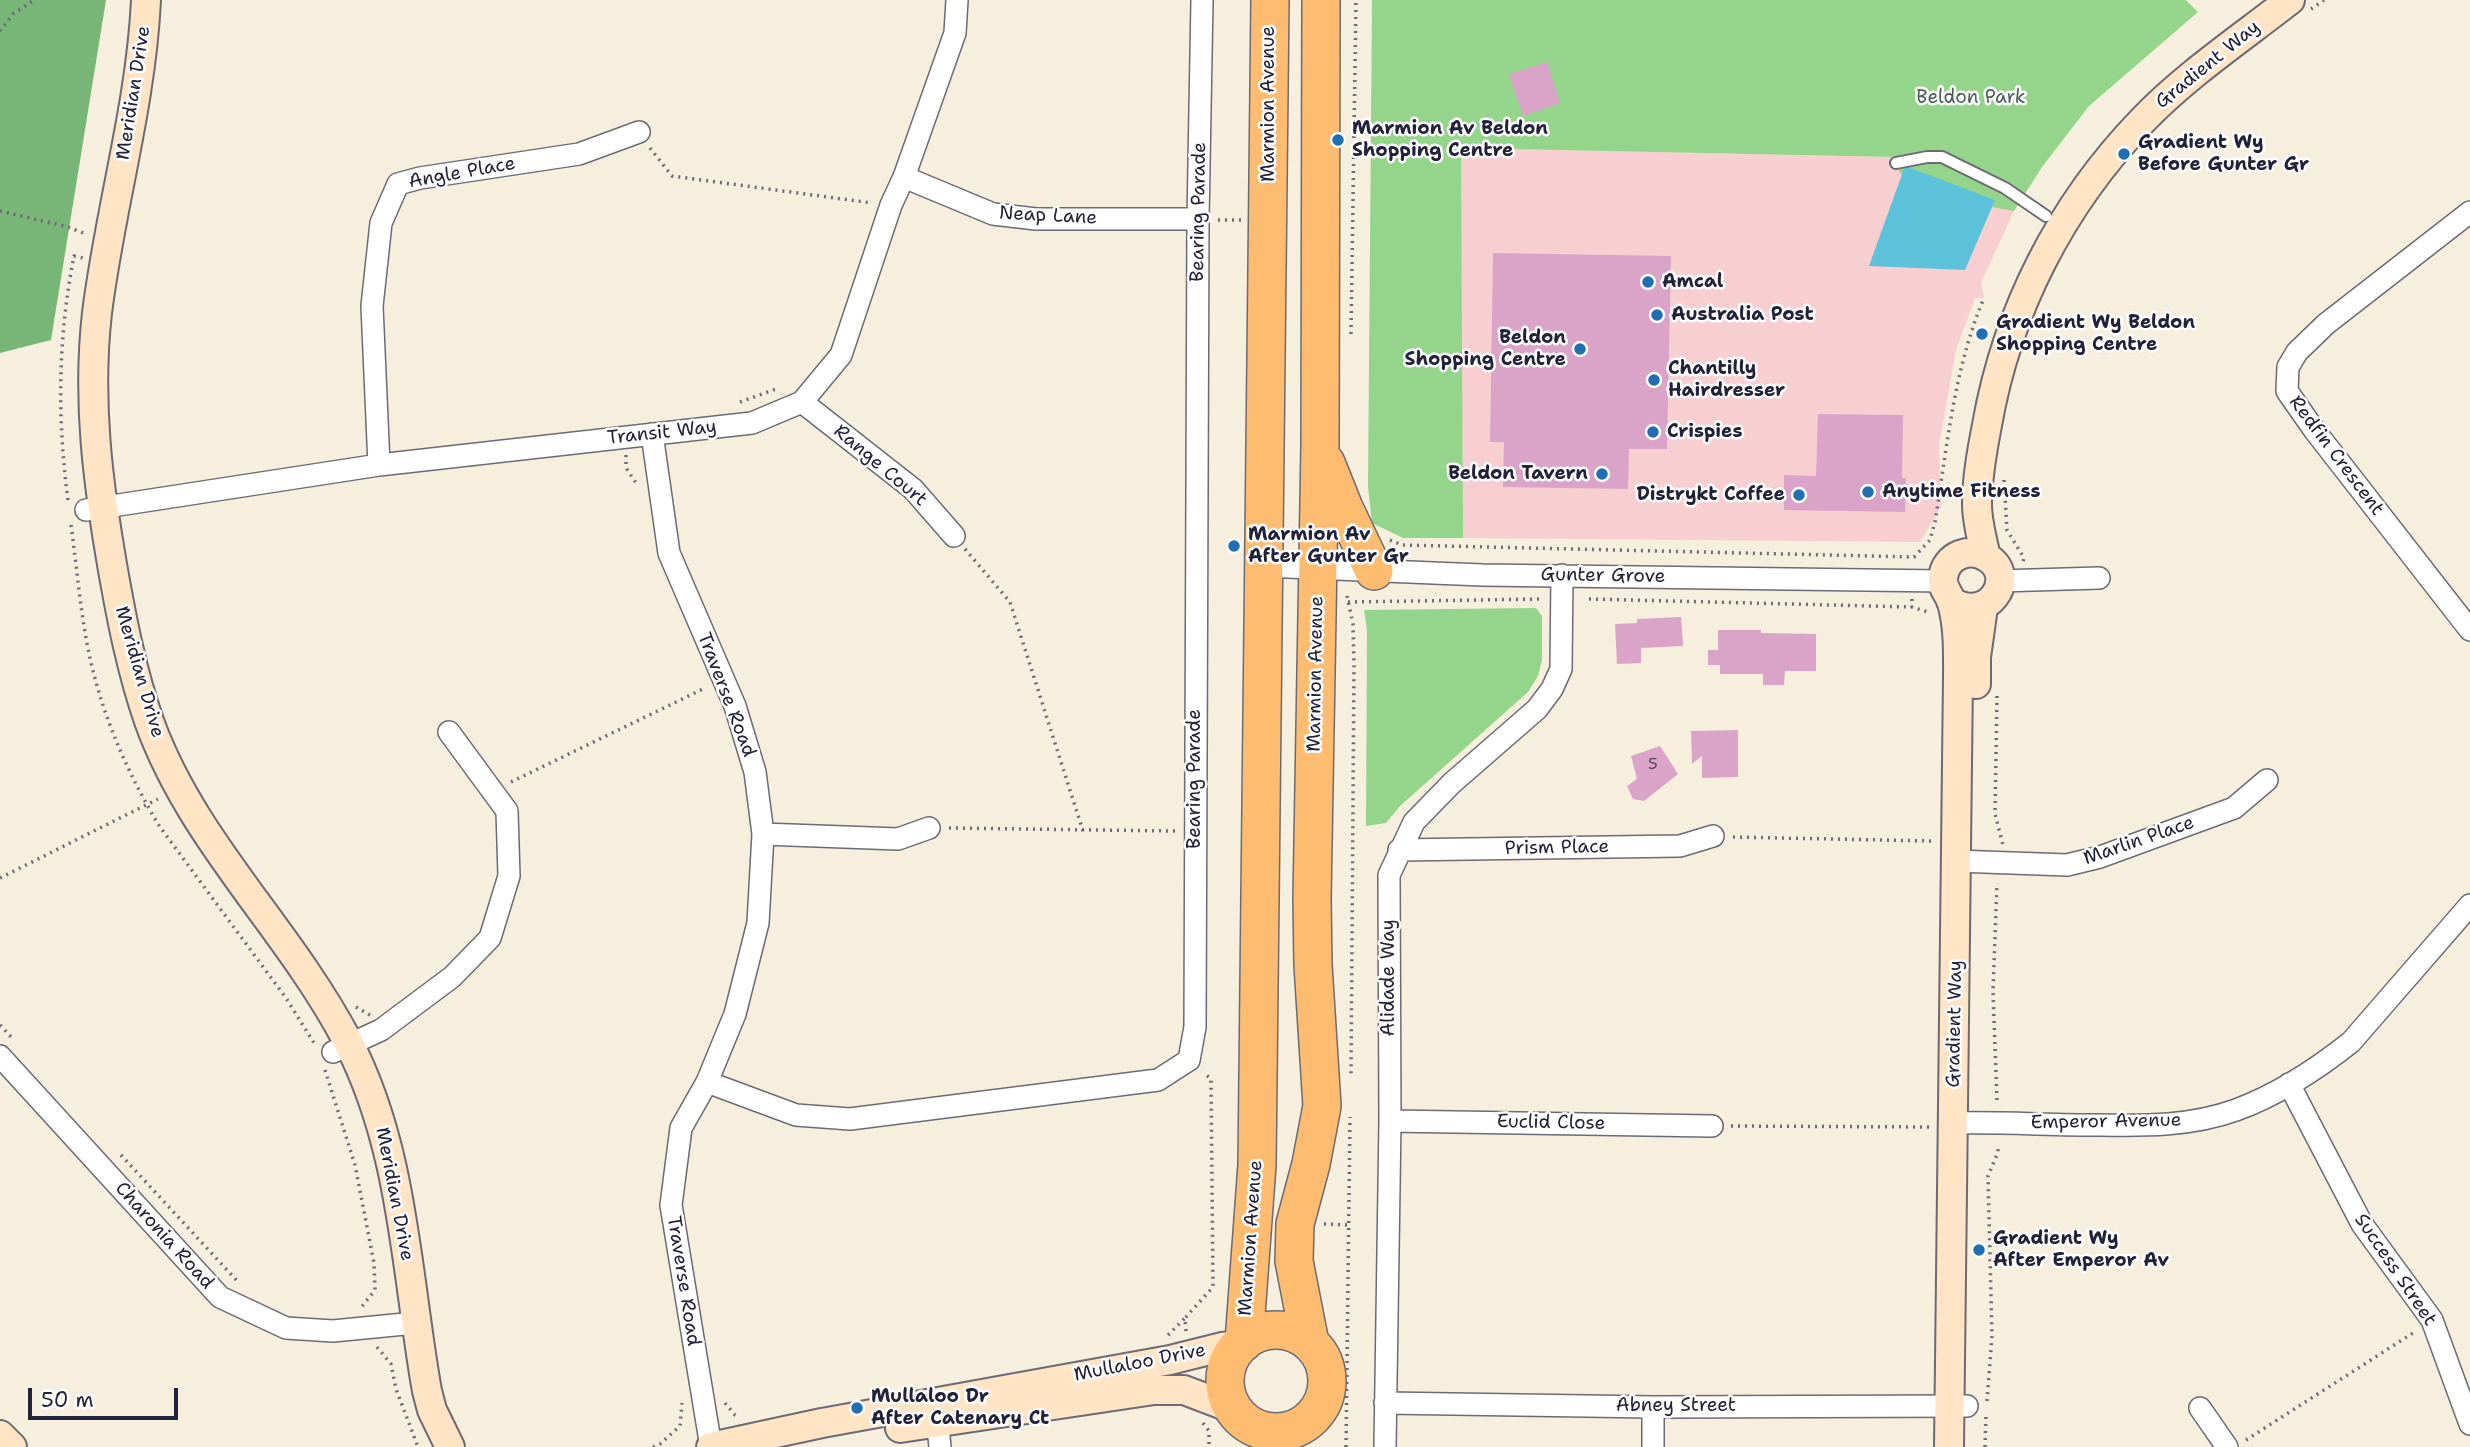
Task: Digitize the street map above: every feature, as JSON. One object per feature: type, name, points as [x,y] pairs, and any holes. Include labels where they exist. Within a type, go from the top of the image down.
[{"type":"highway","name":"Marmion Avenue","points":[[1242,1344],[1257,1165],[1270,0]]},
{"type":"highway","name":"Marmion Avenue","points":[[1310,1343],[1294,1261],[1295,1224],[1311,1164],[1322,1106],[1313,965],[1312,900],[1346,570],[1320,445],[1321,0]]},
{"type":"highway","points":[[1320,445],[1356,535],[1346,570]]},
{"type":"highway","points":[[1277,1330],[1300,1336],[1310,1343],[1323,1359],[1328,1380],[1324,1401],[1311,1432],[1301,1426],[1277,1432],[1232,1423],[1225,1383],[1232,1357],[1242,1344],[1265,1331],[1277,1330]]},
{"type":"street","name":"Meridian Drive","points":[[130,0],[117,102],[91,236],[77,329],[74,411],[94,509],[148,719],[163,755],[189,808],[211,843],[324,998],[370,1149],[406,1325],[429,1400],[450,1447]]},
{"type":"street","name":"Meridian Drive","points":[[146,0],[141,63],[97,312],[93,362],[94,509],[108,638],[124,704],[163,796],[198,854],[341,1048]]},
{"type":"street","name":"Transit Way","points":[[94,509],[379,465],[751,423],[802,402],[841,355],[891,205],[904,177],[955,33],[957,0]]},
{"type":"street","name":"Bearing Parade","points":[[1189,1060],[1195,1027],[1198,219],[1202,0]]},
{"type":"street","name":"Gradient Way","points":[[1967,1447],[1972,1407],[1954,1125],[1958,678],[1957,630],[1950,580],[1961,517],[1967,436],[1973,402],[1990,339],[2004,303],[2046,216],[2091,152],[2134,103],[2260,0]]},
{"type":"street","name":"Gradient Way","points":[[2003,572],[1978,522],[1982,450],[2006,343],[2042,261],[2080,197],[2142,121],[2190,78],[2297,7]]},
{"type":"street","name":"Angle Place","points":[[379,465],[372,306],[381,223],[398,184],[419,178],[579,154],[639,132]]},
{"type":"street","name":"Neap Lane","points":[[904,177],[993,214],[1037,219],[1198,219]]},
{"type":"street","name":"Redfin Crescent","points":[[2470,212],[2326,324],[2297,352],[2288,367],[2287,391],[2315,431],[2470,629]]},
{"type":"street","name":"Range Court","points":[[802,402],[913,489],[954,536]]},
{"type":"street","name":"Traverse Road","points":[[652,434],[669,553],[735,706],[755,772],[763,834],[758,923],[735,1014],[707,1082],[681,1128],[671,1205],[711,1447]]},
{"type":"street","points":[[2003,572],[1995,596],[1983,607],[1964,608],[1950,580],[1970,552],[2003,572],[2099,579]]},
{"type":"street","name":"Gunter Grove","points":[[1264,566],[1562,575],[1950,580]]},
{"type":"street","name":"Alidade Way","points":[[1385,1447],[1390,1121],[1389,875],[1414,822],[1452,783],[1537,709],[1552,689],[1561,669],[1562,575]]},
{"type":"street","name":"Gradient Way","points":[[1956,855],[1983,607]]},
{"type":"street","points":[[341,1048],[381,1030],[452,977],[490,938],[509,876],[507,811],[449,732]]},
{"type":"street","name":"Marlin Place","points":[[1956,855],[2003,863],[2067,865],[2100,857],[2234,808],[2267,780]]},
{"type":"street","points":[[763,834],[898,839],[929,828]]},
{"type":"street","name":"Prism Place","points":[[1399,850],[1680,846],[1713,836]]},
{"type":"street","name":"Emperor Avenue","points":[[1954,1125],[2176,1123],[2238,1110],[2328,1061],[2351,1042],[2470,905]]},
{"type":"street","name":"Charonia Road","points":[[0,1056],[220,1297],[286,1328],[333,1331],[406,1325]]},
{"type":"street","points":[[707,1082],[796,1115],[850,1119],[1158,1080],[1189,1060]]},
{"type":"street","name":"Success Street","points":[[2289,1084],[2361,1224],[2432,1320],[2470,1424]]},
{"type":"street","name":"Euclid Close","points":[[1390,1121],[1712,1126]]},
{"type":"street","name":"Meridian Drive","points":[[406,1325],[408,1388],[418,1420],[431,1447]]},
{"type":"street","name":"Mullaloo Drive","points":[[711,1447],[938,1424],[1185,1356],[1242,1344]]},
{"type":"street","name":"Mullaloo Drive","points":[[781,1447],[1154,1390],[1184,1390],[1232,1423]]},
{"type":"street","name":"Abney Street","points":[[1385,1403],[1972,1407]]},
{"type":"street","points":[[1653,1406],[1653,1447]]},
{"type":"street","name":"Gradient Way","points":[[1949,1447],[1972,1407]]},
{"type":"street","points":[[2200,1408],[2227,1447]]},
{"type":"street","points":[[0,1435],[12,1447]]},
{"type":"lane","points":[[1896,163],[1942,157],[2005,188],[2046,216]]},
{"type":"path","points":[[0,31],[13,14],[34,0]]},
{"type":"path","points":[[1350,341],[1356,0]]},
{"type":"path","points":[[2297,7],[2324,0]]},
{"type":"path","points":[[639,132],[673,176],[891,205]]},
{"type":"path","points":[[0,211],[68,227],[91,236]]},
{"type":"path","points":[[1356,535],[1362,529],[1402,545],[1914,557],[1930,540],[1935,522],[1956,397],[1973,322],[1984,298]]},
{"type":"path","points":[[734,405],[785,385]]},
{"type":"path","points":[[625,437],[626,468],[638,486],[640,498]]},
{"type":"path","points":[[2003,572],[2024,558],[2007,530],[2004,471]]},
{"type":"path","points":[[954,536],[1010,602],[1083,831]]},
{"type":"path","points":[[1346,570],[1348,602],[1353,624],[1354,666],[1350,1085]]},
{"type":"path","points":[[1348,602],[1561,598],[1912,607]]},
{"type":"path","points":[[493,791],[707,687],[704,678]]},
{"type":"path","points":[[1997,684],[1995,814],[2004,848],[1997,885],[1993,992],[1997,1100]]},
{"type":"path","points":[[0,878],[163,796]]},
{"type":"path","points":[[929,828],[1195,831]]},
{"type":"path","points":[[1713,836],[1956,855]]},
{"type":"path","points":[[345,1004],[369,1012],[381,1030]]},
{"type":"path","points":[[0,1025],[19,1045]]},
{"type":"path","points":[[1185,1356],[1185,1318],[1213,1287],[1211,1079],[1189,1060]]},
{"type":"path","points":[[1346,1447],[1350,1113]]},
{"type":"path","points":[[1712,1126],[1954,1125]]},
{"type":"path","points":[[113,1146],[245,1289]]},
{"type":"path","points":[[1985,1447],[1972,1407],[1992,1336],[1988,1176],[1998,1146]]},
{"type":"path","points":[[2236,1447],[2432,1320]]},
{"type":"path","points":[[653,1447],[680,1426],[682,1398]]},
{"type":"path","points":[[1209,1447],[1209,1431],[1232,1423]]},
{"type":"shaded area","name":"Beldon Shopping Centre","points":[[1460,148],[1894,157],[2014,211],[1981,283],[1984,298],[1975,298],[1956,350],[1939,445],[1941,507],[1920,542],[1463,538]]},
{"type":"green space","points":[[0,0],[106,0],[51,340],[0,353]]},
{"type":"green space","name":"Beldon Park","points":[[1372,0],[2186,0],[2198,12],[2089,106],[2042,167],[2014,211],[1969,203],[1900,173],[1894,157],[1461,148],[1463,538],[1403,538],[1372,523],[1368,487]]},
{"type":"green space","points":[[1536,608],[1542,616],[1542,660],[1538,676],[1528,692],[1400,806],[1386,823],[1366,826],[1367,630],[1364,610]]},
{"type":"water","points":[[1905,166],[1995,200],[1965,270],[1869,266]]},
{"type":"building","points":[[1547,62],[1560,103],[1523,116],[1509,74]]},
{"type":"building","name":"Beldon Shopping Centre","points":[[1493,253],[1671,256],[1667,449],[1629,449],[1628,489],[1503,487],[1504,442],[1490,442]]},
{"type":"building","points":[[1818,414],[1903,415],[1902,478],[1906,478],[1905,512],[1784,510],[1784,475],[1816,476]]},
{"type":"building","points":[[1681,617],[1683,646],[1641,648],[1641,663],[1617,664],[1615,624],[1637,623],[1637,619]]},
{"type":"building","points":[[1718,630],[1816,634],[1816,671],[1785,671],[1784,685],[1763,685],[1763,674],[1720,674],[1720,665],[1708,665],[1708,650],[1718,650]]},
{"type":"building","points":[[1738,730],[1738,777],[1702,778],[1702,756],[1692,764],[1691,731]]},
{"type":"building","points":[[1660,746],[1678,774],[1644,801],[1633,799],[1627,786],[1637,779],[1631,756]]},
{"type":"place","name":"Marmion Av Beldon Shopping Centre","points":[[1338,140]]},
{"type":"place","name":"Gradient Wy Before Gunter Gr","points":[[2124,154]]},
{"type":"place","name":"Amcal","points":[[1648,282]]},
{"type":"place","name":"Australia Post","points":[[1657,315]]},
{"type":"place","name":"Gradient Wy Beldon Shopping Centre","points":[[1982,334]]},
{"type":"place","name":"Beldon Shopping Centre","points":[[1580,349]]},
{"type":"place","name":"Chantilly Hairdresser","points":[[1654,380]]},
{"type":"place","name":"Crispies","points":[[1653,432]]},
{"type":"place","name":"Beldon Tavern","points":[[1602,474]]},
{"type":"place","name":"Anytime Fitness","points":[[1868,492]]},
{"type":"place","name":"Distrykt Coffee","points":[[1799,495]]},
{"type":"place","name":"Marmion Av After Gunter Gr","points":[[1234,546]]},
{"type":"place","name":"Gradient Wy After Emperor Av","points":[[1979,1250]]},
{"type":"place","name":"Mullaloo Dr After Catenary Ct","points":[[857,1408]]}]
